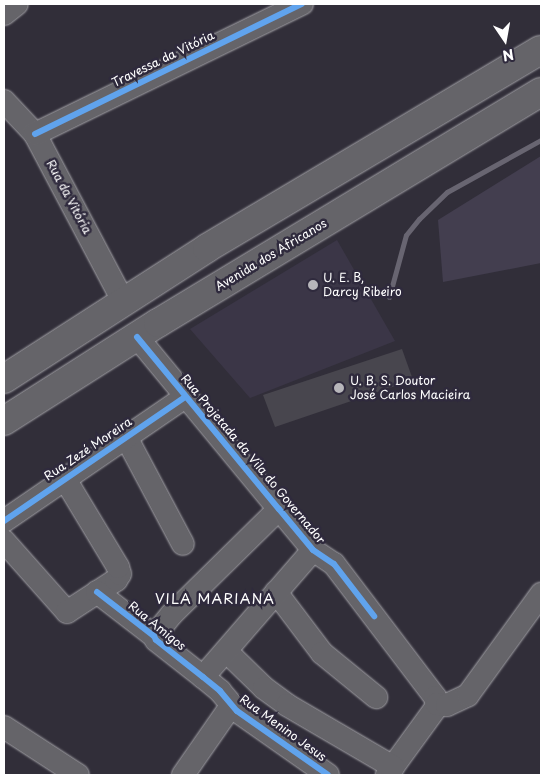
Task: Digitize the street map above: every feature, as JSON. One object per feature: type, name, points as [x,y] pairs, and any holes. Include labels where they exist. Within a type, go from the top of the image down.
[{"type":"main road","points":[[4,378],[207,248],[541,50]]},
{"type":"main road","name":"Avenida dos Africanos","points":[[4,421],[148,330],[541,92]]},
{"type":"main road","points":[[378,191],[369,176],[374,158],[444,116],[456,100]]},
{"type":"main road","points":[[148,330],[152,298],[207,248]]},
{"type":"street","points":[[4,14],[17,4]]},
{"type":"street","name":"Travessa da Vitória","points":[[35,134],[302,4]]},
{"type":"street","name":"Rua da Vitória","points":[[4,101],[35,134],[123,301]]},
{"type":"street","name":"Rua Projetada da Vila do Governador","points":[[148,330],[185,397],[314,550],[334,564],[435,698],[437,704]]},
{"type":"street","name":"Rua Zezé Moreira","points":[[4,521],[185,397]]},
{"type":"street","points":[[126,437],[183,544]]},
{"type":"street","points":[[4,542],[68,612],[116,580],[120,574],[114,558],[65,479]]},
{"type":"street","points":[[154,636],[172,614],[278,509]]},
{"type":"street","points":[[203,678],[314,550]]},
{"type":"street","name":"Rua Amigos","points":[[97,592],[154,636],[156,640],[203,678]]},
{"type":"street","points":[[276,592],[322,653],[376,697]]},
{"type":"street","points":[[226,651],[264,688],[287,705],[390,771],[437,704],[447,705],[468,695],[541,594]]},
{"type":"street","name":"Rua Menino Jesus","points":[[203,678],[220,691],[231,706],[328,775]]},
{"type":"street","points":[[183,775],[231,706]]},
{"type":"street","points":[[4,727],[78,775]]},
{"type":"shaded area","points":[[541,156],[541,263],[443,282],[438,220]]},
{"type":"shaded area","name":"U. E. B, Darcy Ribeiro","points":[[337,240],[395,341],[250,398],[190,329]]},
{"type":"building","name":"U. B. S. Doutor José Carlos Macieira","points":[[402,349],[413,380],[275,427],[263,395]]},
{"type":"waterway","points":[[389,297],[406,235],[419,219],[447,192],[541,140]]},
{"type":"cycle path","points":[[35,134],[302,4]]},
{"type":"cycle path","points":[[137,337],[313,550],[334,564],[374,616]]},
{"type":"cycle path","points":[[4,521],[185,397]]},
{"type":"cycle path","points":[[97,592],[220,691],[237,711],[328,775]]},
{"type":"place","name":"U. E. B, Darcy Ribeiro","points":[[313,285]]},
{"type":"place","name":"U. B. S. Doutor José Carlos Macieira","points":[[339,388]]},
{"type":"district","name":"VILA MARIANA","points":[[215,599]]}]
